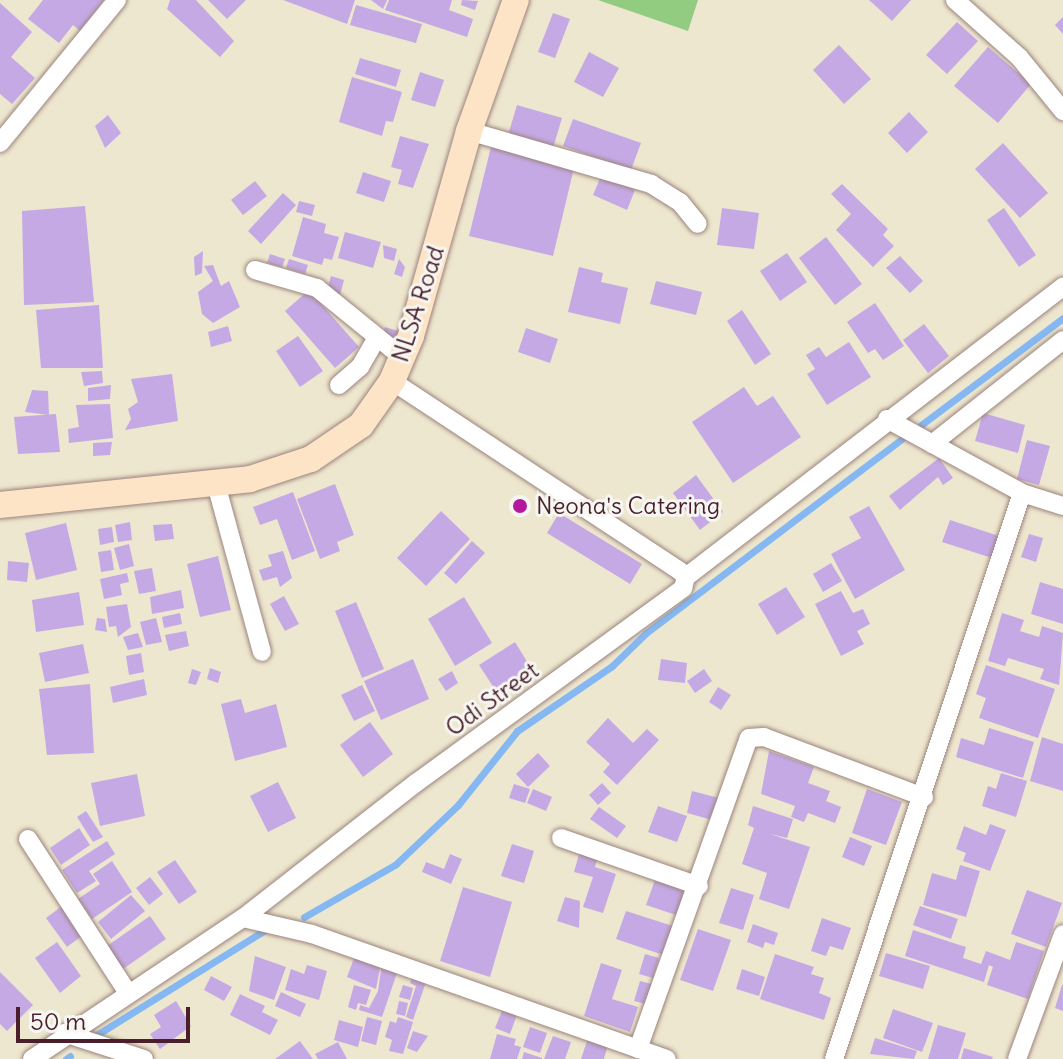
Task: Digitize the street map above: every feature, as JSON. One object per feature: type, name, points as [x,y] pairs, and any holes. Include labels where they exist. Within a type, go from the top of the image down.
[{"type":"main road","name":"NLSA Road","points":[[0,505],[216,484],[273,473],[311,459],[361,425],[398,370],[469,131],[516,0]]},
{"type":"street","points":[[0,143],[117,0]]},
{"type":"street","points":[[955,0],[1019,57],[1063,111]]},
{"type":"street","points":[[469,131],[651,184],[680,202],[698,224]]},
{"type":"street","points":[[255,270],[317,288],[377,338],[398,370],[686,577]]},
{"type":"street","name":"Odi Street","points":[[32,1059],[64,1033],[243,918],[416,783],[669,602],[683,588],[686,577],[887,419],[1063,287]]},
{"type":"street","points":[[339,385],[360,367],[377,338]]},
{"type":"street","points":[[932,444],[1063,340]]},
{"type":"street","points":[[887,419],[1022,493],[1063,506]]},
{"type":"street","points":[[216,484],[262,652]]},
{"type":"street","points":[[834,1059],[924,797],[1022,493]]},
{"type":"street","points":[[638,1049],[699,886],[746,743],[753,736],[924,797]]},
{"type":"street","points":[[561,838],[699,886]]},
{"type":"street","points":[[28,839],[128,993]]},
{"type":"street","points":[[243,918],[312,934],[667,1059]]},
{"type":"street","points":[[1017,1059],[1063,934]]},
{"type":"street","points":[[64,1033],[144,1059]]},
{"type":"green space","points":[[598,0],[698,0],[688,31]]},
{"type":"building","points":[[43,0],[104,0],[80,31],[73,25],[59,43],[28,19]]},
{"type":"building","points":[[170,0],[196,0],[234,41],[220,57],[167,9]]},
{"type":"building","points":[[208,0],[246,0],[227,19]]},
{"type":"building","points":[[283,0],[355,0],[347,24]]},
{"type":"building","points":[[371,0],[387,0],[383,9]]},
{"type":"building","points":[[389,0],[452,0],[449,10],[473,19],[467,37],[385,10]]},
{"type":"building","points":[[462,0],[478,1],[475,10],[461,5]]},
{"type":"building","points":[[869,0],[911,0],[892,21]]},
{"type":"building","points":[[0,3],[32,32],[11,57],[35,78],[12,104],[0,94]]},
{"type":"building","points":[[356,5],[422,24],[416,43],[350,25]]},
{"type":"building","points":[[553,13],[570,19],[555,58],[538,52]]},
{"type":"building","points":[[1063,17],[1063,34],[1055,25]]},
{"type":"building","points":[[957,22],[978,41],[947,74],[926,55]]},
{"type":"building","points":[[839,45],[871,79],[844,104],[813,70]]},
{"type":"building","points":[[988,47],[1031,84],[998,123],[954,86]]},
{"type":"building","points":[[589,52],[619,68],[603,97],[574,82]]},
{"type":"building","points":[[360,58],[401,70],[396,87],[355,74]]},
{"type":"building","points":[[420,72],[444,80],[435,107],[411,100]]},
{"type":"building","points":[[352,77],[402,92],[393,122],[386,121],[382,136],[339,122]]},
{"type":"building","points":[[517,105],[562,118],[553,148],[508,135]]},
{"type":"building","points":[[909,112],[928,132],[907,153],[888,133]]},
{"type":"building","points":[[108,115],[121,133],[105,148],[95,126]]},
{"type":"building","points":[[573,119],[641,143],[631,170],[563,146]]},
{"type":"building","points":[[400,136],[429,144],[413,188],[398,184],[402,170],[391,167]]},
{"type":"building","points":[[1003,143],[1048,193],[1020,218],[975,169]]},
{"type":"building","points":[[491,147],[574,168],[553,256],[469,236]]},
{"type":"building","points":[[363,172],[391,181],[384,202],[356,193]]},
{"type":"building","points":[[601,176],[635,190],[627,210],[593,195]]},
{"type":"building","points":[[255,181],[267,196],[243,215],[231,200]]},
{"type":"building","points":[[842,184],[888,229],[883,235],[894,246],[873,267],[836,230],[851,214],[831,194]]},
{"type":"building","points":[[283,193],[296,205],[261,244],[248,231]]},
{"type":"building","points":[[299,201],[315,205],[312,216],[296,212]]},
{"type":"building","points":[[85,206],[94,302],[24,305],[22,211]]},
{"type":"building","points":[[722,208],[759,213],[754,249],[717,245]]},
{"type":"building","points":[[1004,208],[1036,255],[1019,267],[987,220]]},
{"type":"building","points":[[303,217],[326,224],[324,233],[339,237],[332,260],[324,258],[322,265],[292,256]]},
{"type":"building","points":[[345,232],[381,242],[373,268],[338,258]]},
{"type":"building","points":[[826,237],[862,284],[835,305],[799,258]]},
{"type":"building","points":[[383,245],[397,249],[394,261],[384,258]]},
{"type":"building","points":[[203,251],[202,273],[195,276],[194,257]]},
{"type":"building","points":[[787,253],[807,282],[780,301],[760,271]]},
{"type":"building","points":[[270,254],[285,259],[282,267],[267,263]]},
{"type":"building","points":[[900,256],[923,281],[910,293],[886,268]]},
{"type":"building","points":[[289,259],[308,265],[305,274],[286,268]]},
{"type":"building","points":[[399,259],[405,267],[402,277],[394,274]]},
{"type":"building","points":[[213,265],[221,286],[229,281],[240,307],[213,323],[202,314],[198,292],[213,281],[204,266]]},
{"type":"building","points":[[579,267],[603,273],[601,282],[628,288],[620,324],[568,312]]},
{"type":"building","points":[[331,276],[344,280],[340,295],[327,291]]},
{"type":"building","points":[[656,281],[702,292],[696,315],[650,304]]},
{"type":"building","points":[[309,290],[359,347],[335,368],[285,311]]},
{"type":"building","points":[[875,303],[904,346],[883,360],[875,349],[868,353],[847,322]]},
{"type":"building","points":[[99,305],[103,368],[41,368],[36,310]]},
{"type":"building","points":[[742,310],[771,354],[755,365],[727,321]]},
{"type":"building","points":[[924,324],[949,356],[928,373],[903,340]]},
{"type":"building","points":[[228,326],[232,341],[211,347],[208,332]]},
{"type":"building","points":[[385,327],[398,331],[394,344],[382,337]]},
{"type":"building","points":[[526,328],[558,339],[550,363],[518,352]]},
{"type":"building","points":[[298,336],[323,371],[300,387],[276,351]]},
{"type":"building","points":[[849,342],[871,377],[827,405],[807,374],[815,369],[806,355],[819,347],[826,357]]},
{"type":"building","points":[[102,371],[103,383],[84,386],[81,372]]},
{"type":"building","points":[[172,374],[178,421],[125,430],[131,419],[128,409],[138,402],[131,379]]},
{"type":"building","points":[[111,385],[110,399],[88,401],[88,388]]},
{"type":"building","points":[[744,387],[757,406],[773,396],[801,437],[733,483],[692,422]]},
{"type":"building","points":[[32,390],[48,391],[49,415],[25,412]]},
{"type":"building","points":[[110,404],[113,438],[69,443],[68,429],[79,427],[76,405]]},
{"type":"building","points":[[983,413],[1025,425],[1018,453],[975,441]]},
{"type":"building","points":[[56,414],[60,452],[18,454],[14,417]]},
{"type":"building","points":[[1027,440],[1050,446],[1039,485],[1017,479]]},
{"type":"building","points":[[112,442],[110,455],[93,456],[93,443]]},
{"type":"building","points":[[939,458],[953,478],[943,485],[938,477],[900,510],[889,496]]},
{"type":"building","points":[[696,475],[723,512],[700,530],[673,493]]},
{"type":"building","points":[[335,484],[354,535],[337,542],[340,551],[320,559],[297,499]]},
{"type":"building","points":[[293,492],[315,551],[292,560],[277,519],[260,525],[253,507]]},
{"type":"building","points":[[869,506],[905,570],[855,599],[831,554],[861,538],[849,517]]},
{"type":"building","points":[[441,511],[470,539],[426,586],[397,558]]},
{"type":"building","points":[[559,513],[642,564],[630,584],[547,533]]},
{"type":"building","points":[[950,520],[999,536],[992,558],[942,542]]},
{"type":"building","points":[[130,522],[132,540],[118,542],[115,525]]},
{"type":"building","points":[[66,523],[77,570],[36,580],[25,533]]},
{"type":"building","points":[[172,524],[174,539],[155,541],[153,525]]},
{"type":"building","points":[[112,527],[114,542],[100,545],[98,529]]},
{"type":"building","points":[[1029,534],[1043,538],[1036,562],[1021,557]]},
{"type":"building","points":[[472,541],[485,553],[456,584],[444,573]]},
{"type":"building","points":[[129,544],[134,566],[120,570],[114,548]]},
{"type":"building","points":[[111,550],[114,570],[101,572],[98,552]]},
{"type":"building","points":[[283,551],[292,578],[280,587],[277,577],[263,581],[259,570],[272,566],[268,555]]},
{"type":"building","points":[[218,556],[231,610],[200,617],[187,564]]},
{"type":"building","points":[[8,561],[29,563],[27,582],[7,580]]},
{"type":"building","points":[[831,563],[842,581],[823,592],[813,574]]},
{"type":"building","points":[[152,568],[156,591],[139,594],[134,571]]},
{"type":"building","points":[[127,573],[129,582],[120,584],[122,595],[104,599],[100,579]]},
{"type":"building","points":[[1040,582],[1063,589],[1063,624],[1031,614]]},
{"type":"building","points":[[786,587],[805,617],[777,635],[758,604]]},
{"type":"building","points":[[181,590],[184,608],[152,614],[150,597]]},
{"type":"building","points":[[841,591],[853,613],[863,609],[870,624],[857,631],[864,644],[841,656],[815,604]]},
{"type":"building","points":[[79,592],[84,625],[36,632],[32,600]]},
{"type":"building","points":[[284,596],[299,624],[285,631],[270,604]]},
{"type":"building","points":[[464,597],[492,643],[455,666],[428,619]]},
{"type":"building","points":[[356,602],[384,669],[362,678],[335,611]]},
{"type":"building","points":[[127,604],[131,627],[118,637],[116,626],[109,627],[106,607]]},
{"type":"building","points":[[180,613],[182,624],[164,628],[162,617]]},
{"type":"building","points":[[1002,613],[1024,620],[1020,631],[1039,637],[1042,626],[1063,633],[1059,685],[1040,679],[1044,669],[1008,658],[1005,666],[988,661]]},
{"type":"building","points":[[97,618],[105,619],[107,632],[95,630]]},
{"type":"building","points":[[156,618],[162,642],[146,645],[140,622]]},
{"type":"building","points":[[186,631],[189,646],[169,651],[165,635]]},
{"type":"building","points":[[138,633],[143,647],[128,650],[123,637]]},
{"type":"building","points":[[515,642],[531,668],[496,691],[479,665]]},
{"type":"building","points":[[83,644],[89,673],[45,682],[39,653]]},
{"type":"building","points":[[141,653],[144,672],[129,675],[126,656]]},
{"type":"building","points":[[413,659],[429,699],[381,720],[364,681]]},
{"type":"building","points":[[661,659],[687,663],[685,683],[658,680]]},
{"type":"building","points":[[986,665],[1055,689],[1038,738],[979,718],[986,698],[976,694]]},
{"type":"building","points":[[210,668],[221,672],[218,683],[207,679]]},
{"type":"building","points":[[192,669],[201,672],[196,685],[188,683]]},
{"type":"building","points":[[704,669],[712,681],[695,693],[687,681]]},
{"type":"building","points":[[452,671],[458,683],[446,691],[438,679]]},
{"type":"building","points":[[144,679],[147,695],[113,703],[110,687]]},
{"type":"building","points":[[90,684],[94,753],[47,755],[39,689]]},
{"type":"building","points":[[362,685],[375,711],[354,721],[341,695]]},
{"type":"building","points":[[718,687],[731,695],[721,710],[709,702]]},
{"type":"building","points":[[241,699],[245,713],[276,704],[287,747],[235,761],[221,704]]},
{"type":"building","points":[[608,718],[633,743],[647,729],[659,740],[617,785],[603,772],[610,764],[586,742]]},
{"type":"building","points":[[370,722],[393,754],[363,777],[340,745]]},
{"type":"building","points":[[989,728],[1034,742],[1023,778],[956,757],[961,738],[984,745]]},
{"type":"building","points":[[1042,737],[1063,744],[1063,791],[1030,781]]},
{"type":"building","points":[[769,751],[814,767],[808,783],[830,791],[826,801],[841,807],[835,823],[808,813],[804,822],[791,817],[795,806],[761,794]]},
{"type":"building","points":[[538,753],[550,766],[528,787],[516,774]]},
{"type":"building","points":[[1001,773],[1027,781],[1016,817],[982,806],[988,786],[996,789]]},
{"type":"building","points":[[137,774],[145,816],[100,826],[91,783]]},
{"type":"building","points":[[278,782],[296,818],[268,832],[250,796]]},
{"type":"building","points":[[602,783],[611,793],[598,805],[589,795]]},
{"type":"building","points":[[514,784],[530,789],[525,803],[509,798]]},
{"type":"building","points":[[533,789],[552,797],[546,811],[527,803]]},
{"type":"building","points":[[867,789],[902,802],[886,845],[852,833]]},
{"type":"building","points":[[692,791],[719,798],[712,820],[687,813]]},
{"type":"building","points":[[658,806],[687,816],[677,842],[648,832]]},
{"type":"building","points":[[753,806],[793,819],[787,838],[770,834],[810,847],[789,909],[759,899],[767,873],[742,864],[754,828],[748,825]]},
{"type":"building","points":[[599,807],[626,826],[617,838],[590,819]]},
{"type":"building","points":[[86,811],[103,837],[93,842],[77,817]]},
{"type":"building","points":[[990,824],[1006,830],[990,871],[963,861],[966,853],[956,849],[964,826],[986,835]]},
{"type":"building","points":[[79,828],[90,845],[61,865],[50,848]]},
{"type":"building","points":[[850,837],[872,846],[864,866],[842,857]]},
{"type":"building","points":[[107,841],[115,854],[89,871],[96,881],[77,893],[62,870]]},
{"type":"building","points":[[512,844],[534,851],[524,883],[501,876]]},
{"type":"building","points":[[580,851],[598,856],[595,867],[616,874],[603,913],[583,907],[593,877],[574,872]]},
{"type":"building","points":[[450,854],[462,859],[451,884],[422,872],[426,862],[444,869]]},
{"type":"building","points":[[175,860],[197,892],[179,904],[157,872]]},
{"type":"building","points":[[112,861],[132,892],[92,919],[78,899],[100,884],[93,874]]},
{"type":"building","points":[[960,865],[980,871],[966,917],[923,905],[932,873],[956,880]]},
{"type":"building","points":[[150,877],[163,894],[149,905],[136,888]]},
{"type":"building","points":[[655,880],[685,890],[676,915],[646,905]]},
{"type":"building","points":[[463,887],[512,902],[490,977],[440,961]]},
{"type":"building","points":[[731,888],[754,895],[743,930],[719,923]]},
{"type":"building","points":[[1027,890],[1062,903],[1046,947],[1011,934]]},
{"type":"building","points":[[131,895],[145,911],[111,939],[98,922]]},
{"type":"building","points":[[565,897],[580,901],[579,928],[557,921]]},
{"type":"building","points":[[62,906],[83,935],[67,947],[46,918]]},
{"type":"building","points":[[920,906],[958,919],[951,939],[913,925]]},
{"type":"building","points":[[626,911],[679,928],[669,957],[616,939]]},
{"type":"building","points":[[150,916],[166,939],[123,969],[107,946]]},
{"type":"building","points":[[822,918],[851,928],[843,950],[830,946],[826,956],[811,951]]},
{"type":"building","points":[[753,924],[778,933],[774,945],[765,942],[763,948],[747,942]]},
{"type":"building","points":[[698,929],[731,940],[713,991],[680,980]]},
{"type":"building","points":[[913,930],[966,947],[963,958],[981,964],[986,951],[1010,960],[1016,942],[1044,951],[1028,999],[987,985],[993,967],[989,965],[984,982],[905,956]]},
{"type":"building","points":[[57,942],[81,976],[60,993],[35,958]]},
{"type":"building","points":[[356,953],[381,963],[376,989],[347,977]]},
{"type":"building","points":[[886,953],[930,966],[923,989],[879,976]]},
{"type":"building","points":[[645,954],[659,958],[653,978],[639,974]]},
{"type":"building","points":[[775,954],[814,967],[811,974],[824,978],[819,993],[831,998],[824,1020],[760,999]]},
{"type":"building","points":[[255,956],[286,967],[274,1000],[249,991]]},
{"type":"building","points":[[382,963],[399,967],[382,1017],[359,1010],[360,1005],[369,1008],[378,991]]},
{"type":"building","points":[[601,963],[622,970],[612,999],[638,1007],[630,1032],[584,1016]]},
{"type":"building","points":[[307,965],[327,971],[319,1000],[285,990],[291,969],[304,974]]},
{"type":"building","points":[[742,969],[765,977],[759,996],[736,989]]},
{"type":"building","points":[[0,972],[33,1005],[7,1031],[0,1024]]},
{"type":"building","points":[[211,976],[232,987],[224,1001],[204,990]]},
{"type":"building","points":[[412,978],[426,982],[413,1020],[406,1017],[416,986],[410,983]]},
{"type":"building","points":[[640,981],[655,985],[650,1005],[634,1001]]},
{"type":"building","points":[[354,985],[371,990],[366,1005],[358,1003],[356,1010],[348,1007]]},
{"type":"building","points":[[403,985],[413,988],[410,1000],[399,997]]},
{"type":"building","points":[[1063,985],[1063,1011],[1055,1008]]},
{"type":"building","points":[[281,992],[306,1004],[300,1017],[275,1006]]},
{"type":"building","points":[[240,994],[265,1006],[262,1012],[278,1020],[270,1035],[230,1015]]},
{"type":"building","points":[[176,1001],[191,1026],[160,1049],[150,1034],[161,1027],[154,1015]]},
{"type":"building","points":[[399,1001],[408,1003],[405,1016],[396,1014]]},
{"type":"building","points":[[504,1006],[518,1012],[510,1034],[495,1028]]},
{"type":"building","points":[[893,1009],[933,1023],[922,1052],[883,1038]]},
{"type":"building","points":[[367,1017],[382,1021],[376,1045],[361,1041]]},
{"type":"building","points":[[398,1017],[413,1022],[403,1054],[389,1051],[392,1040],[385,1037],[390,1021],[396,1023]]},
{"type":"building","points":[[339,1020],[363,1027],[358,1047],[334,1040]]},
{"type":"building","points":[[938,1025],[966,1033],[958,1059],[928,1059]]},
{"type":"building","points":[[530,1027],[547,1033],[540,1053],[523,1047]]},
{"type":"building","points":[[413,1031],[428,1036],[417,1052],[407,1048]]},
{"type":"building","points":[[497,1034],[516,1039],[514,1045],[521,1047],[517,1059],[490,1059]]},
{"type":"building","points":[[553,1036],[571,1042],[565,1059],[544,1059]]},
{"type":"building","points":[[588,1038],[608,1044],[604,1059],[581,1059]]},
{"type":"building","points":[[875,1038],[917,1051],[914,1059],[870,1054]]},
{"type":"building","points":[[300,1041],[313,1059],[275,1059]]},
{"type":"building","points":[[338,1042],[347,1059],[318,1059],[315,1054]]},
{"type":"building","points":[[964,1048],[993,1057],[961,1059]]},
{"type":"building","points":[[524,1052],[542,1058],[542,1059],[522,1059]]},
{"type":"waterway","points":[[921,425],[1063,318]]},
{"type":"waterway","points":[[304,917],[396,864],[458,805],[517,731],[612,666],[646,633],[902,439]]},
{"type":"waterway","points":[[90,1039],[270,927]]},
{"type":"waterway","points":[[66,1059],[70,1056]]},
{"type":"place","name":"Neona's Catering","points":[[520,506]]}]
